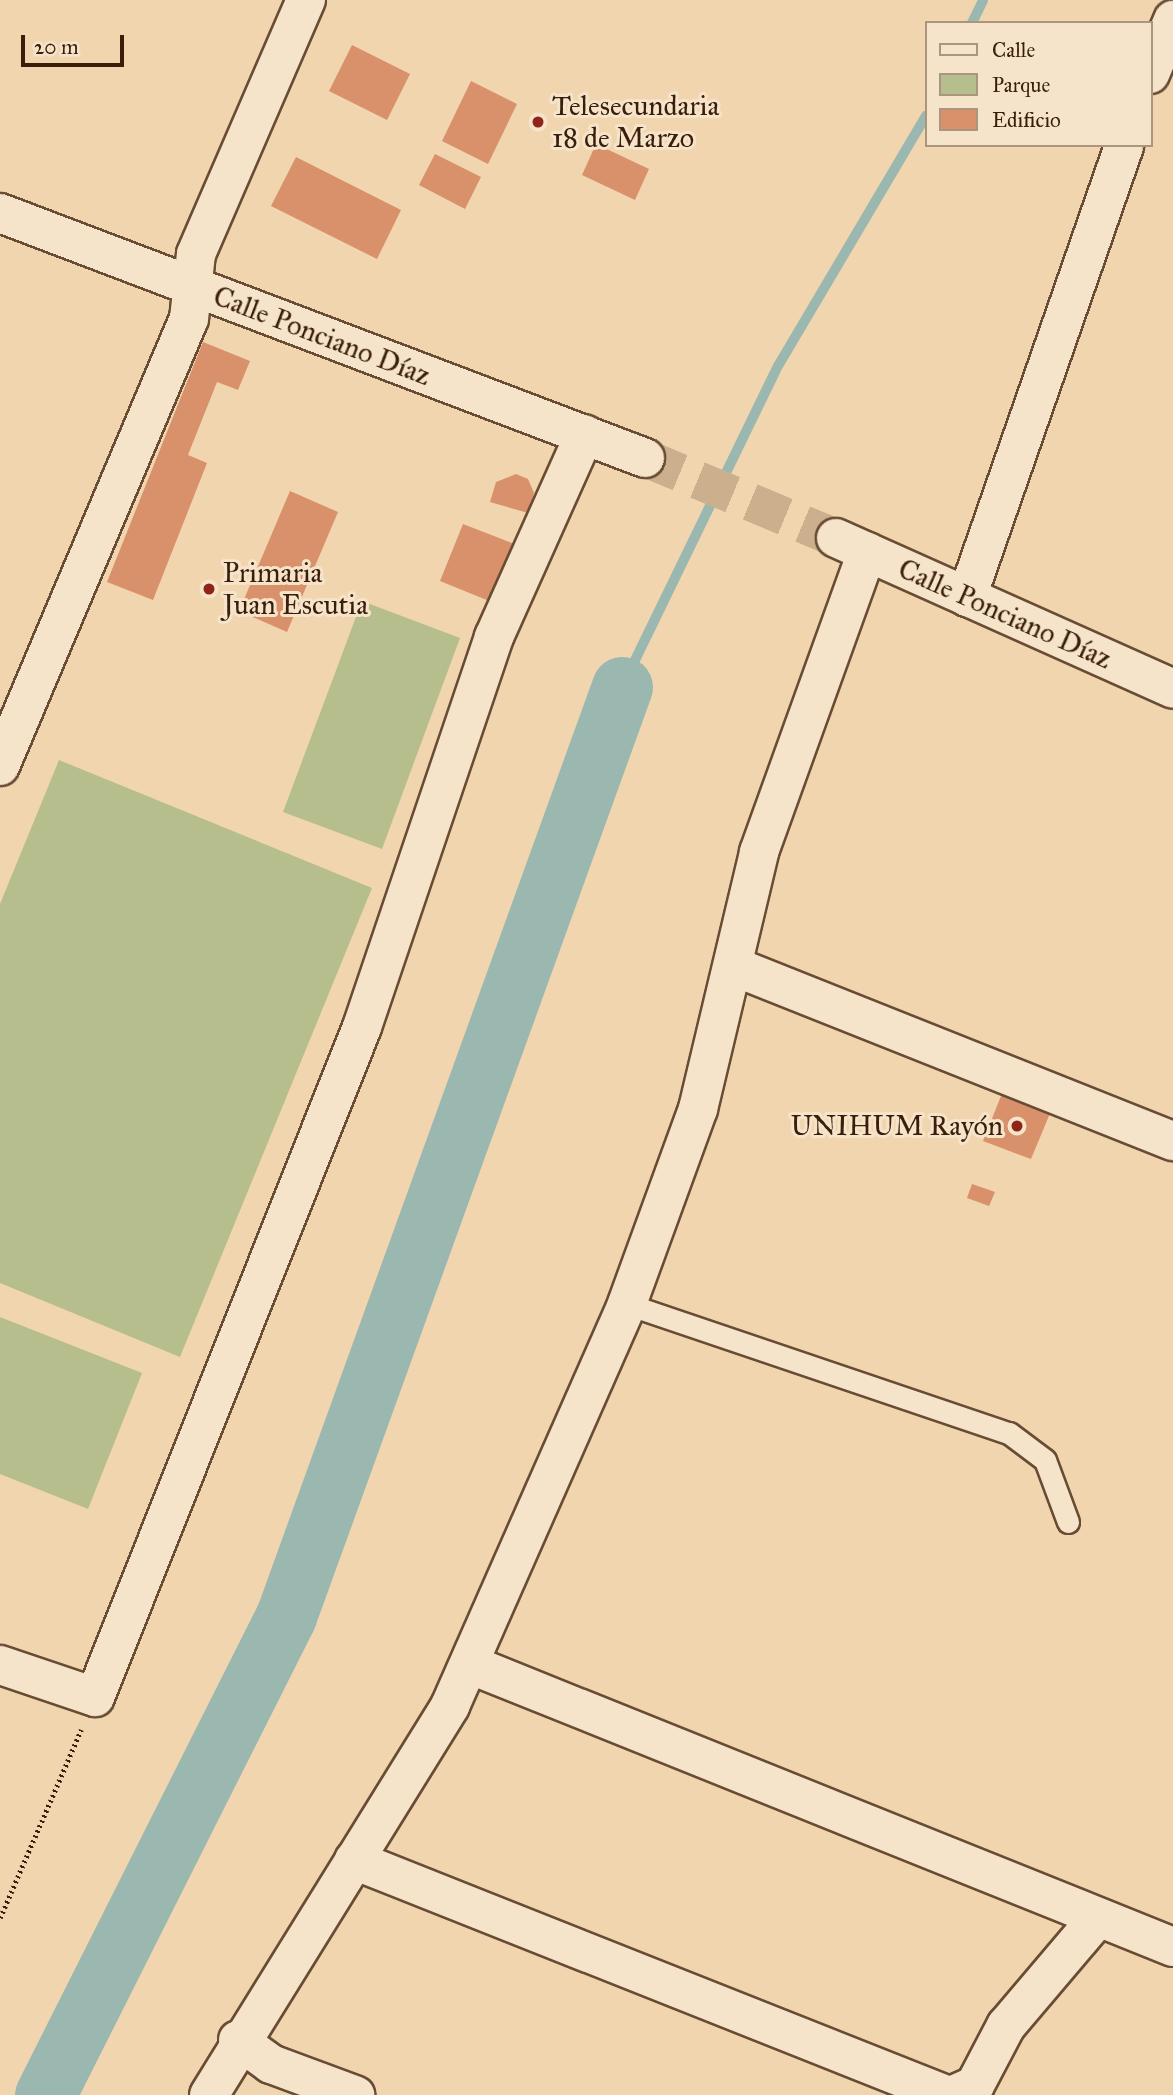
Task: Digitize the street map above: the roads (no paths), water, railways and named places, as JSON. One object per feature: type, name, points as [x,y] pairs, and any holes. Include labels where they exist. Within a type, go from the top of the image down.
[{"type":"street","points":[[0,766],[189,319],[189,286],[196,254],[306,0]]},
{"type":"street","points":[[1152,69],[1173,20]]},
{"type":"street","points":[[967,597],[1123,147]]},
{"type":"street","name":"Calle Ponciano Díaz","points":[[0,213],[645,458]]},
{"type":"street","points":[[0,1665],[95,1697],[362,1027],[494,637],[584,434]]},
{"type":"street","name":"Calle Ponciano Díaz","points":[[733,966],[759,852],[852,545],[1173,689]]},
{"type":"street","points":[[209,2095],[238,2040],[404,1787],[469,1664],[627,1304],[698,1109],[733,966],[1173,1140]]},
{"type":"street","points":[[469,1664],[1095,1920],[1173,1947]]},
{"type":"street","points":[[354,1860],[946,2095]]},
{"type":"street","points":[[953,2095],[975,2085],[1006,2026],[1095,1920]]},
{"type":"street","points":[[238,2040],[271,2064],[355,2095]]},
{"type":"lane","points":[[627,1304],[1009,1433],[1045,1460],[1068,1522]]},
{"type":"waterway","points":[[973,21],[983,0]]},
{"type":"waterway","points":[[622,687],[778,366],[925,118]]},
{"type":"waterway","points":[[45,2095],[286,1616],[622,687]]},
{"type":"tunnel","points":[[645,458],[836,538]]},
{"type":"place","name":"Telesecundaria 18 de Marzo","points":[[538,122]]},
{"type":"place","name":"Primaria Juan Escutia","points":[[209,589]]},
{"type":"place","name":"UNIHUM Rayón","points":[[1017,1126]]}]
